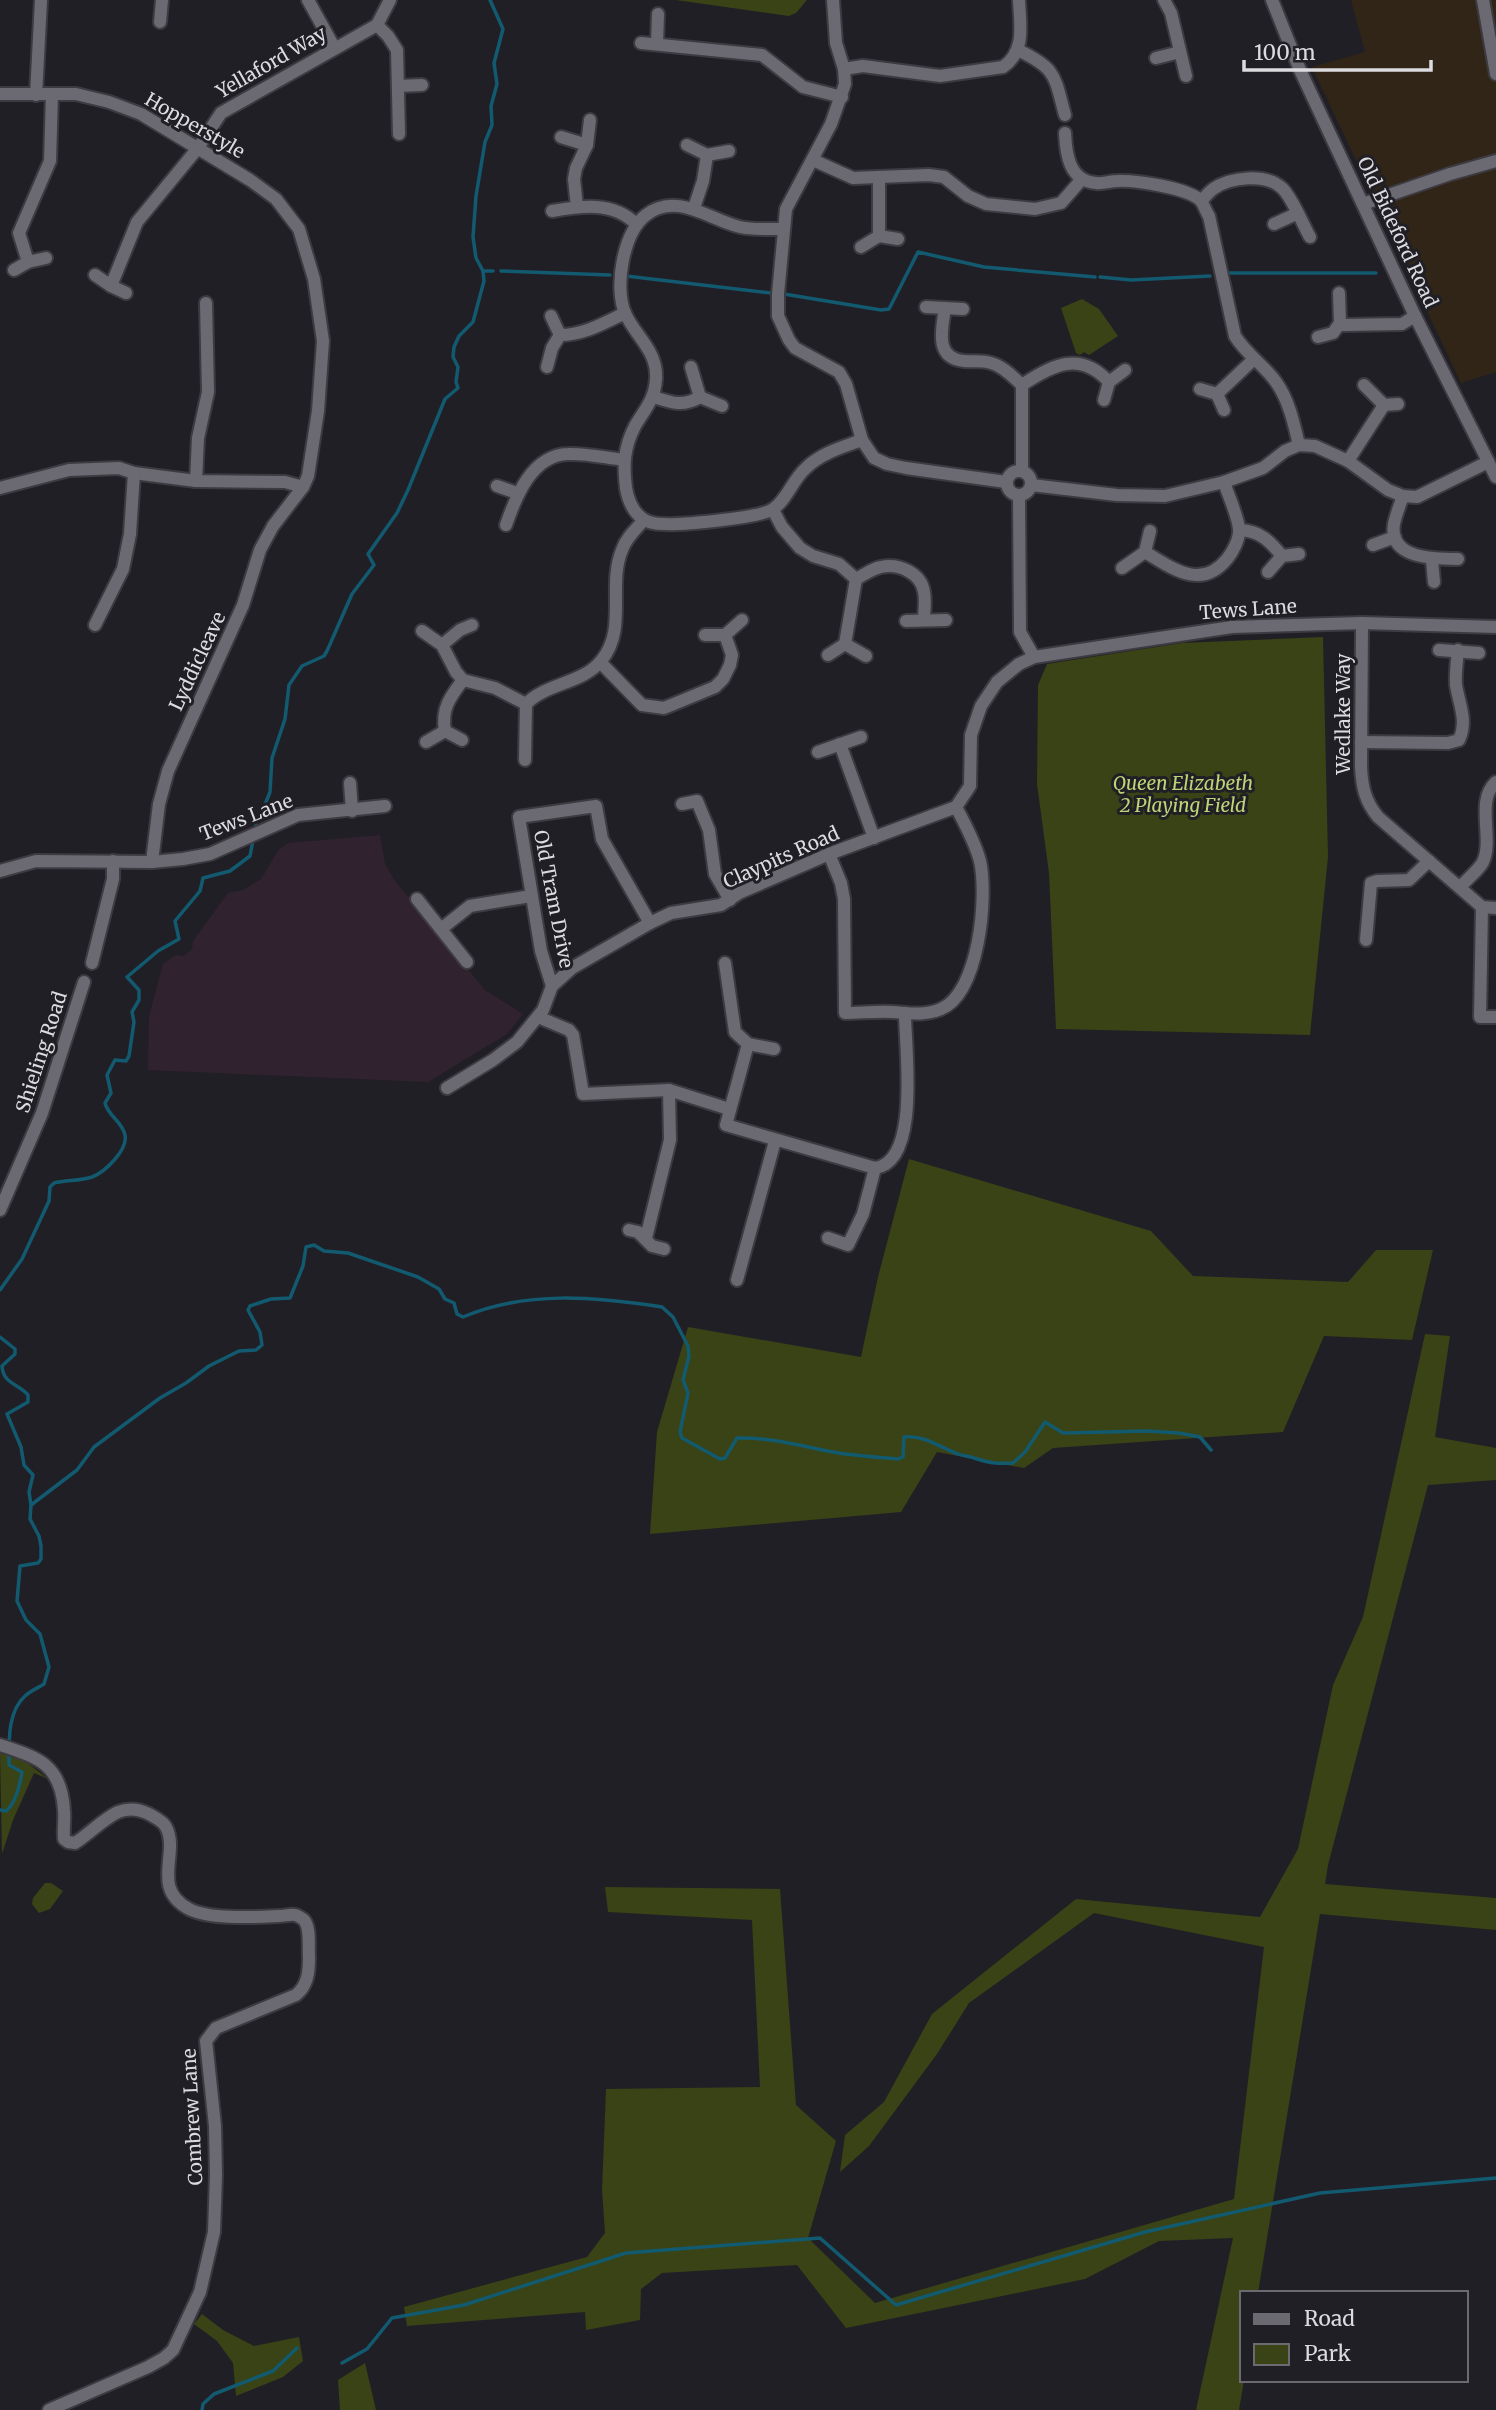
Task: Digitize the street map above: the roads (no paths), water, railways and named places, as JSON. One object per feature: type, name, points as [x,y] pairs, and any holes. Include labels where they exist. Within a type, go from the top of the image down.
[{"type":"street","points":[[36,95],[41,0]]},
{"type":"street","points":[[160,22],[162,0]]},
{"type":"street","points":[[308,0],[334,47]]},
{"type":"street","points":[[390,0],[377,25],[397,50],[399,134]]},
{"type":"street","points":[[833,0],[836,43],[844,69],[845,84],[842,97],[813,160],[786,209],[778,316],[795,348],[839,372],[846,384],[862,440],[874,458],[887,464],[1006,482]]},
{"type":"street","points":[[844,69],[863,66],[940,76],[1003,67],[1011,61],[1021,42],[1019,0]]},
{"type":"street","points":[[1164,0],[1171,13],[1186,76]]},
{"type":"street","name":"Old Bideford Road","points":[[1272,0],[1300,70],[1415,316],[1496,477]]},
{"type":"street","points":[[1483,0],[1496,74]]},
{"type":"street","points":[[657,44],[658,13]]},
{"type":"street","name":"Yellaford Way","points":[[111,286],[137,222],[198,148],[221,113],[377,25]]},
{"type":"street","points":[[641,43],[762,55],[803,87],[842,97]]},
{"type":"street","points":[[1018,50],[1049,67],[1065,115]]},
{"type":"street","points":[[1156,58],[1180,52]]},
{"type":"street","points":[[398,86],[422,85]]},
{"type":"street","name":"Hopperstyle","points":[[0,94],[76,93],[109,102],[141,114],[250,180]]},
{"type":"street","points":[[28,262],[19,233],[50,161],[52,94]]},
{"type":"street","points":[[577,207],[574,178],[587,145],[590,120]]},
{"type":"street","points":[[1065,133],[1066,153],[1071,168],[1082,179],[1095,183],[1120,181],[1158,186],[1185,191],[1201,201],[1209,216],[1235,336],[1242,348],[1278,384],[1291,414],[1299,445]]},
{"type":"street","points":[[561,137],[587,145]]},
{"type":"street","points":[[687,145],[707,155],[729,151]]},
{"type":"street","points":[[694,208],[703,181],[707,155]]},
{"type":"street","points":[[813,160],[853,178],[929,175],[944,177],[968,196],[986,204],[1035,209],[1061,203],[1082,179]]},
{"type":"street","points":[[1363,204],[1496,161]]},
{"type":"street","points":[[879,179],[879,236]]},
{"type":"street","name":"Lyddicleave","points":[[152,862],[159,804],[168,771],[243,605],[260,550],[273,526],[303,487],[308,476],[318,411],[323,341],[314,279],[299,229],[276,199],[250,180]]},
{"type":"street","points":[[1201,201],[1214,188],[1234,180],[1271,181],[1284,189],[1310,237]]},
{"type":"street","points":[[783,229],[742,228],[694,208],[675,206],[660,207],[636,224],[628,240],[619,288],[625,313],[654,361],[657,376],[654,397],[636,426],[624,460],[632,509],[645,520],[667,525],[757,515],[772,510],[806,467],[824,455],[862,440]]},
{"type":"street","points":[[552,211],[577,207],[616,210],[636,224]]},
{"type":"street","points":[[1274,224],[1296,214]]},
{"type":"street","points":[[861,247],[879,236],[898,239]]},
{"type":"street","points":[[14,270],[28,262],[46,258]]},
{"type":"street","points":[[94,275],[126,293]]},
{"type":"street","points":[[1318,337],[1333,333],[1340,323],[1339,293]]},
{"type":"street","points":[[195,481],[198,438],[208,391],[206,303]]},
{"type":"street","points":[[926,307],[964,309]]},
{"type":"street","points":[[945,308],[942,348],[950,357],[961,361],[993,363],[1022,385]]},
{"type":"street","points":[[560,335],[583,332],[625,313]]},
{"type":"street","points":[[551,316],[560,335]]},
{"type":"street","points":[[1340,323],[1402,324],[1415,316]]},
{"type":"street","points":[[547,367],[552,348],[560,335]]},
{"type":"street","points":[[1217,394],[1254,359]]},
{"type":"street","points":[[1022,385],[1053,366],[1068,364],[1093,368],[1109,382]]},
{"type":"street","points":[[691,367],[700,397]]},
{"type":"street","points":[[1104,400],[1109,382],[1125,370]]},
{"type":"street","points":[[1022,385],[1022,471]]},
{"type":"street","points":[[1364,385],[1384,405],[1398,404]]},
{"type":"street","points":[[1200,388],[1217,394],[1224,410]]},
{"type":"street","points":[[654,397],[675,404],[688,404],[700,397]]},
{"type":"street","points":[[700,397],[722,406]]},
{"type":"street","points":[[1348,461],[1384,405]]},
{"type":"street","points":[[1031,485],[1117,495],[1165,496],[1224,482],[1263,467],[1285,451],[1299,445],[1315,446],[1348,461],[1388,490],[1403,496],[1417,497],[1488,462]]},
{"type":"street","points":[[506,524],[517,493],[541,462],[566,453],[624,460]]},
{"type":"street","points":[[0,488],[69,470],[118,468],[134,473],[195,481],[285,482],[303,487]]},
{"type":"street","points":[[1022,471],[1030,477],[1031,485],[1025,494],[1019,495],[1009,491],[1006,482],[1010,474],[1022,471]]},
{"type":"street","points":[[95,625],[123,569],[130,534],[134,473]]},
{"type":"street","points":[[1145,552],[1179,572],[1198,576],[1224,563],[1232,553],[1240,530],[1224,482]]},
{"type":"street","points":[[498,486],[517,493]]},
{"type":"street","points":[[1019,495],[1020,632],[1034,657]]},
{"type":"street","points":[[1403,496],[1394,526],[1395,537],[1404,551],[1432,559],[1458,559]]},
{"type":"street","points":[[772,510],[800,548],[839,564],[856,579]]},
{"type":"street","points":[[525,760],[526,704],[535,695],[576,678],[600,662],[613,639],[621,551],[632,532],[645,520]]},
{"type":"street","points":[[1240,530],[1255,531],[1272,543],[1282,556]]},
{"type":"street","points":[[1122,568],[1145,552],[1150,531]]},
{"type":"street","points":[[1373,545],[1395,537]]},
{"type":"street","points":[[1268,572],[1282,556],[1298,554]]},
{"type":"street","points":[[1432,559],[1434,582]]},
{"type":"street","points":[[856,579],[878,567],[894,566],[905,569],[917,577],[924,591],[924,620]]},
{"type":"street","points":[[828,655],[845,644],[856,579]]},
{"type":"street","points":[[705,635],[725,635],[742,620]]},
{"type":"street","points":[[906,621],[946,620]]},
{"type":"street","name":"Tews Lane","points":[[956,807],[970,786],[971,735],[975,719],[988,693],[1009,671],[1034,657],[1232,627],[1362,623],[1496,627]]},
{"type":"street","name":"Wedlake Way","points":[[1362,623],[1362,784],[1371,808],[1482,907]]},
{"type":"street","points":[[442,645],[460,630],[472,625]]},
{"type":"street","points":[[422,631],[442,645],[463,680],[495,688],[526,704]]},
{"type":"street","points":[[600,662],[642,705],[664,708],[715,687],[723,679],[732,655],[725,635]]},
{"type":"street","points":[[845,644],[866,656]]},
{"type":"street","points":[[1439,650],[1479,653]]},
{"type":"street","points":[[1361,742],[1448,743],[1459,740],[1462,735],[1463,709],[1456,684],[1458,650]]},
{"type":"street","points":[[445,731],[443,717],[448,700],[463,680]]},
{"type":"street","points":[[445,731],[462,740]]},
{"type":"street","points":[[426,742],[445,731]]},
{"type":"street","points":[[818,752],[861,737]]},
{"type":"street","points":[[839,744],[874,838]]},
{"type":"street","points":[[1461,887],[1482,863],[1488,815],[1487,799],[1496,782]]},
{"type":"street","points":[[351,783],[352,811]]},
{"type":"street","points":[[682,804],[697,801],[709,830],[715,874],[730,900]]},
{"type":"street","name":"Tews Lane","points":[[0,871],[36,861],[152,862],[183,859],[210,854],[298,815],[385,806]]},
{"type":"street","name":"Old Tram Drive","points":[[552,986],[541,951],[519,817],[596,806],[602,839],[650,923]]},
{"type":"street","points":[[829,854],[841,883],[844,899],[845,1013],[930,1013],[952,1002],[964,984],[983,916],[981,865],[971,835],[956,807]]},
{"type":"street","name":"Claypits Road","points":[[447,1088],[517,1042],[543,1010],[552,986],[572,968],[650,923],[671,913],[721,905],[739,893],[829,854],[956,807]]},
{"type":"street","points":[[92,963],[113,879],[113,861]]},
{"type":"street","points":[[1366,940],[1371,883],[1409,880],[1429,861]]},
{"type":"street","points":[[441,929],[470,906],[531,896]]},
{"type":"street","points":[[417,899],[467,962]]},
{"type":"street","points":[[1496,908],[1482,907],[1480,1017],[1496,1017]]},
{"type":"street","points":[[725,963],[735,1032],[748,1044],[774,1049]]},
{"type":"street","name":"Shieling Road","points":[[0,1210],[43,1113],[84,982]]},
{"type":"street","points":[[748,1044],[726,1125],[875,1168],[888,1164],[894,1156],[904,1127],[908,1093],[905,1014]]},
{"type":"street","points":[[538,1017],[569,1030],[573,1035],[583,1094],[669,1090],[729,1109]]},
{"type":"street","points":[[646,1238],[670,1140],[669,1090]]},
{"type":"street","points":[[737,1280],[775,1141]]},
{"type":"street","points":[[828,1238],[848,1245],[863,1214],[875,1168]]},
{"type":"street","points":[[629,1230],[638,1232],[652,1246],[664,1249]]},
{"type":"street","name":"Combrew Lane","points":[[2,1746],[28,1755],[57,1776],[62,1793],[64,1839],[68,1842],[75,1843],[115,1814],[125,1810],[140,1810],[166,1827],[168,1878],[176,1901],[192,1910],[211,1914],[259,1917],[296,1914],[304,1919],[308,1928],[309,1971],[304,1988],[296,1995],[216,2028],[206,2041],[215,2126],[214,2232],[200,2292],[173,2350],[148,2367],[49,2410]]},
{"type":"waterway","points":[[255,829],[257,817],[262,812],[270,792],[272,758],[285,719],[289,685],[302,666],[324,656],[327,651],[352,594],[374,565],[368,554],[397,513],[445,399],[458,388],[454,347],[459,336],[473,322],[484,281],[483,271],[476,258],[473,237],[476,196],[485,142],[492,125],[491,106],[497,84],[494,63],[503,29],[490,0]]},
{"type":"waterway","points":[[784,294],[881,310],[889,309],[918,252],[984,267],[1095,277]]},
{"type":"waterway","points":[[483,271],[493,271]]},
{"type":"waterway","points":[[501,271],[610,275]]},
{"type":"waterway","points":[[1228,273],[1376,273]]},
{"type":"waterway","points":[[626,276],[771,293]]},
{"type":"waterway","points":[[1100,277],[1131,280],[1210,276]]},
{"type":"waterway","points":[[0,1290],[22,1259],[49,1201],[50,1187],[54,1183],[97,1174],[114,1160],[123,1147],[123,1130],[105,1103],[111,1093],[107,1075],[115,1060],[126,1061],[129,1056],[134,1022],[132,1012],[139,1000],[139,990],[127,977],[158,951],[179,939],[175,921],[200,891],[203,878],[230,871],[250,856],[253,840]]},
{"type":"waterway","points":[[31,1505],[77,1470],[94,1447],[160,1398],[209,1366],[239,1351],[256,1350],[262,1345],[260,1332],[248,1310],[250,1306],[271,1299],[290,1298],[303,1266],[306,1247],[314,1245],[324,1251],[348,1253],[418,1277],[439,1289],[445,1299],[454,1303],[457,1314],[463,1317],[487,1308],[536,1299],[586,1299],[662,1307],[673,1317],[688,1346],[689,1356],[683,1380],[688,1393],[680,1432],[682,1438],[720,1459],[725,1458],[737,1438],[773,1440],[841,1453],[898,1459],[903,1457],[904,1437],[912,1437],[984,1461],[1013,1463],[1025,1452],[1045,1422],[1063,1433],[1179,1433],[1200,1437],[1211,1450]]},
{"type":"waterway","points":[[0,1337],[15,1349],[15,1354],[2,1366],[5,1377],[28,1395],[28,1402],[7,1414],[21,1447],[24,1465],[33,1475],[29,1492],[30,1519],[41,1546],[41,1559],[38,1563],[20,1566],[17,1601],[26,1620],[40,1634],[49,1667],[44,1684],[25,1696],[15,1710],[10,1728],[9,1765],[22,1772],[12,1803],[6,1811],[0,1810]]},
{"type":"waterway","points":[[342,2363],[367,2349],[392,2318],[464,2305],[626,2253],[820,2238],[896,2305],[1145,2232],[1320,2193],[1496,2178]]},
{"type":"waterway","points":[[202,2410],[203,2404],[214,2394],[273,2371],[297,2348]]},
{"type":"park label","name":"Queen Elizabeth 2 Playing Field","points":[[1183,794]]}]
